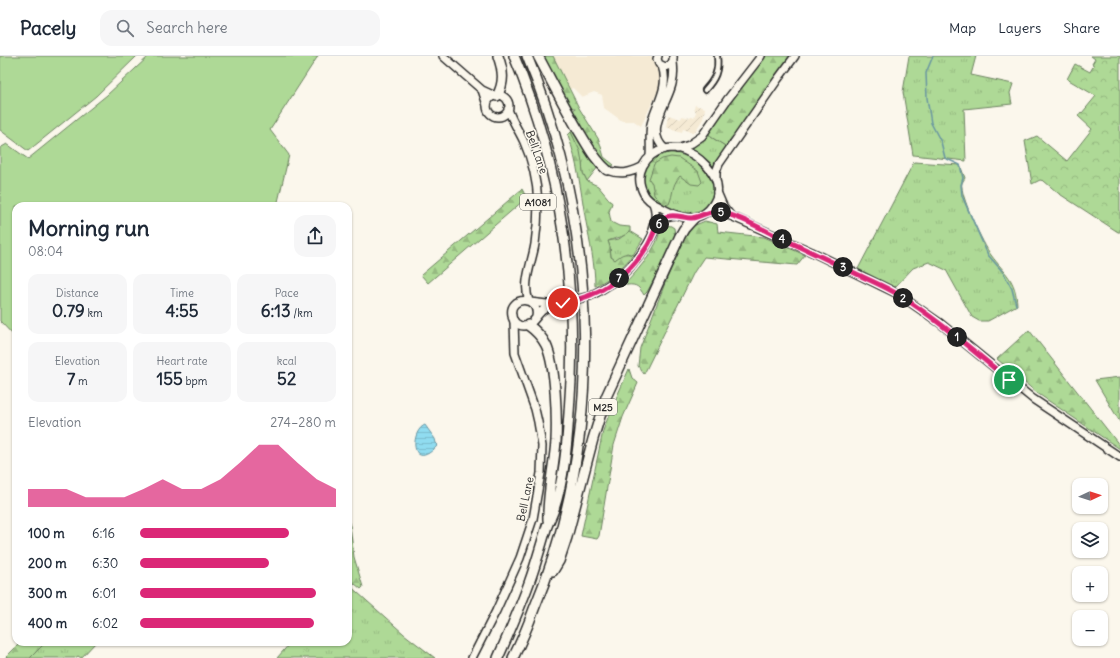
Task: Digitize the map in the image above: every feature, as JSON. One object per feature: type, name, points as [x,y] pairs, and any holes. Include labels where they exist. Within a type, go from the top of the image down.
[{"type":"highway","points":[[496,96],[502,84],[503,77],[498,56]]},
{"type":"highway","points":[[498,658],[529,582],[554,509],[567,436],[572,365],[568,274],[559,208],[547,153],[533,105],[514,56]]},
{"type":"highway","name":"M25","points":[[513,658],[545,584],[565,516],[578,451],[584,385],[584,319],[576,241],[565,175],[549,113],[527,56]]},
{"type":"highway","points":[[538,56],[588,147],[596,160],[607,170]]},
{"type":"highway","name":"M25","points":[[545,584],[559,561],[567,537],[593,439],[606,397],[680,236],[694,218]]},
{"type":"highway","points":[[527,326],[541,336],[546,345],[551,361],[554,382],[556,405],[556,440],[547,506],[548,525]]},
{"type":"main road","points":[[443,56],[482,90],[506,100],[508,109],[501,116]]},
{"type":"main road","points":[[650,156],[651,124],[665,86],[665,76],[662,66],[658,62],[658,56]]},
{"type":"main road","points":[[761,56],[727,100],[702,136],[694,143],[677,148],[665,148],[650,156],[642,167],[640,175],[640,184],[644,193],[653,203],[674,215],[694,218],[707,212],[717,211],[731,216],[812,252],[898,294],[940,323],[1033,399],[1120,457]]},
{"type":"main road","points":[[707,212],[715,200],[717,192],[716,172],[719,164],[795,56]]},
{"type":"main road","points":[[662,66],[667,67],[674,59]]},
{"type":"main road","points":[[665,148],[657,140],[655,133],[672,84],[674,59]]},
{"type":"main road","points":[[482,90],[488,111],[492,115],[501,116],[512,121]]},
{"type":"main road","points":[[487,105],[489,99],[496,96]]},
{"type":"main road","name":"Bell Lane","points":[[508,109],[532,164],[538,201],[538,221],[535,245],[525,287],[516,303]]},
{"type":"main road","points":[[677,148],[702,162],[711,170],[716,179]]},
{"type":"main road","points":[[607,170],[624,174],[633,172],[642,167]]},
{"type":"main road","points":[[717,192],[723,206],[731,216]]},
{"type":"main road","points":[[649,244],[656,215],[653,203]]},
{"type":"main road","points":[[515,336],[532,323],[542,311],[555,305],[590,296],[603,290],[626,273],[640,258],[661,221],[665,217],[674,215]]},
{"type":"main road","name":"Bell Lane","points":[[525,287],[529,302]]},
{"type":"main road","points":[[527,326],[521,326],[514,321],[511,314],[516,303],[524,300],[555,305]]},
{"type":"main road","points":[[529,302],[536,309],[536,317]]},
{"type":"main road","name":"Bell Lane","points":[[472,658],[496,611],[520,558],[533,518],[541,474],[542,446],[538,422],[535,409],[515,353],[514,321]]},
{"type":"street","points":[[705,90],[716,77],[718,72],[717,56]]},
{"type":"shaded area","points":[[553,56],[651,56],[662,83],[641,126],[634,121],[622,121],[604,108],[602,95],[594,92],[582,97],[573,88],[570,89]]},
{"type":"shaded area","points":[[695,105],[705,108],[703,119],[694,133],[683,129],[682,132],[666,127],[668,115],[681,119],[682,116],[690,118],[694,117],[696,112],[694,109]]},
{"type":"green space","points":[[0,56],[137,56],[96,96],[28,151],[0,130]]},
{"type":"green space","points":[[149,56],[318,56],[270,130],[289,155],[278,202],[12,202],[12,334],[0,321],[0,148],[7,144],[28,159],[107,95]]},
{"type":"green space","points":[[544,56],[553,56],[579,108],[599,140],[604,157],[614,165],[605,165],[572,113],[575,108],[569,108]]},
{"type":"green space","points":[[765,56],[792,56],[727,147],[711,137],[708,132]]},
{"type":"green space","points":[[909,56],[976,56],[971,75],[1013,84],[1010,93],[1012,104],[964,109],[966,161],[913,155],[903,92]]},
{"type":"green space","points":[[1091,56],[1120,56],[1120,232],[1058,193],[1044,181],[1040,180],[1032,184],[1025,141],[1037,136],[1067,161],[1092,129],[1078,116],[1096,96],[1067,79],[1075,64],[1090,72],[1094,65],[1092,64],[1095,59]]},
{"type":"green space","points":[[574,130],[598,167],[587,181],[583,173],[582,162],[571,132]]},
{"type":"green space","points":[[571,132],[580,151],[583,173],[587,181],[598,186],[612,203],[609,212],[611,222],[619,226],[630,227],[630,231],[624,235],[608,241],[611,257],[615,260],[623,254],[633,255],[616,273],[595,286],[593,262],[579,178],[568,135]]},
{"type":"green space","points":[[708,132],[711,137],[727,147],[714,167],[703,157],[689,149],[702,140]]},
{"type":"green space","points":[[666,152],[682,155],[691,159],[706,169],[711,176],[714,184],[714,193],[710,203],[703,210],[691,214],[677,212],[663,206],[652,196],[644,184],[643,172],[649,161]]},
{"type":"green space","points":[[671,157],[679,158],[698,171],[702,182],[699,185],[691,184],[680,176],[674,186],[669,204],[664,205],[654,195],[652,183],[649,179],[654,164],[662,159]]},
{"type":"green space","points":[[914,162],[960,165],[965,178],[962,185],[963,193],[969,211],[987,249],[1009,277],[1016,296],[1017,305],[988,321],[979,321],[972,317],[946,270],[929,262],[913,268],[895,287],[858,269]]},
{"type":"green space","points":[[522,189],[525,195],[524,200],[428,283],[421,275]]},
{"type":"green space","points":[[705,221],[717,224],[718,232],[764,237],[805,255],[797,265],[704,257],[694,272],[644,374],[638,366],[640,348],[667,278],[685,238],[693,226]]},
{"type":"green space","points":[[667,225],[674,228],[675,235],[665,260],[644,295],[637,287],[627,285],[626,283],[648,257],[660,232]]},
{"type":"green space","points":[[630,231],[643,239],[633,255],[627,253],[615,260],[611,257],[608,241],[619,239]]},
{"type":"green space","points":[[1029,330],[1120,446],[1120,449],[1037,393],[997,359]]},
{"type":"green space","points":[[629,369],[632,378],[638,383],[623,417],[614,445],[599,536],[597,539],[581,536],[603,431]]},
{"type":"green space","points":[[1120,377],[1120,422],[1095,380]]},
{"type":"green space","points":[[352,542],[354,557],[363,587],[361,589],[352,581]]},
{"type":"green space","points":[[352,588],[404,634],[435,658],[277,658],[288,646],[352,646]]},
{"type":"green space","points":[[17,646],[42,646],[30,658],[5,658]]},
{"type":"green space","points":[[42,646],[92,646],[81,658],[78,656],[75,658],[30,658]]},
{"type":"water","points":[[425,425],[438,445],[429,453],[422,455],[418,453],[415,448],[415,442],[416,435]]},
{"type":"waterway","points":[[933,56],[926,73],[927,98],[931,123],[941,142],[945,158],[960,165],[963,178],[961,185],[962,196],[988,255],[1003,272],[1012,289],[1016,305]]},
{"type":"route","points":[[563,303],[584,298],[603,290],[626,273],[640,258],[659,224],[665,217],[674,215],[694,218],[707,212],[717,211],[812,252],[898,294],[940,323],[1009,380]]}]
